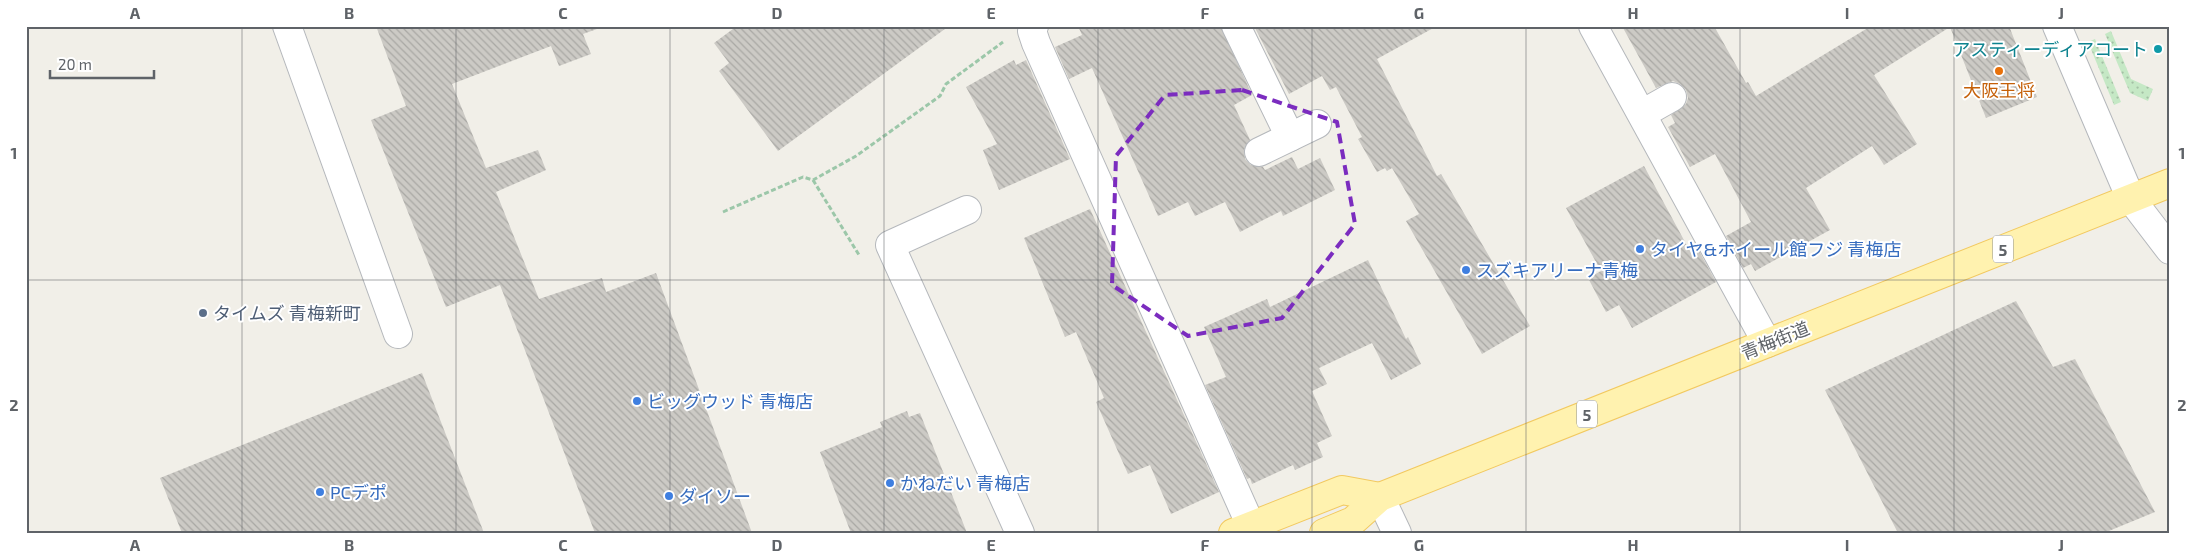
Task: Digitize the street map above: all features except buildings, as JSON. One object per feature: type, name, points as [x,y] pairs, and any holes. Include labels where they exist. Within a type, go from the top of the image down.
[{"type":"main road","name":"青梅街道","points":[[1324,533],[1352,521],[1380,497],[2170,183]]},
{"type":"main road","points":[[1242,529],[1342,490],[1380,497]]},
{"type":"street","points":[[287,26],[398,334]]},
{"type":"street","points":[[1236,26],[1290,136]]},
{"type":"street","points":[[1593,26],[1767,343]]},
{"type":"street","points":[[2057,26],[2131,199],[2170,250]]},
{"type":"street","points":[[1033,29],[1242,529]]},
{"type":"street","points":[[1642,114],[1672,96]]},
{"type":"street","points":[[1259,152],[1317,124]]},
{"type":"street","points":[[967,210],[890,245],[1020,533]]},
{"type":"street","points":[[1380,497],[1397,533]]},
{"type":"path","points":[[723,212],[803,177],[813,180],[856,156],[940,96],[946,84],[1020,30],[1033,29]]},
{"type":"highlighted area","points":[[1242,90],[1337,122],[1355,224],[1282,318],[1188,336],[1112,285],[1116,156],[1165,95]]},
{"type":"green space","points":[[2111,31],[2131,79],[2153,89],[2148,101],[2130,93],[2105,34]]},
{"type":"green space","points":[[2095,39],[2121,102],[2114,105],[2088,42]]},
{"type":"place","name":"アスティーディアコート","points":[[2158,49]]},
{"type":"place","name":"大阪王将","points":[[1999,71]]},
{"type":"place","name":"タイヤ&ホイール館フジ 青梅店","points":[[1640,249]]},
{"type":"place","name":"スズキアリーナ青梅","points":[[1466,270]]},
{"type":"place","name":"タイムズ 青梅新町","points":[[203,313]]},
{"type":"place","name":"ビッグウッド 青梅店","points":[[637,401]]},
{"type":"place","name":"かねだい 青梅店","points":[[890,483]]},
{"type":"place","name":"PCデポ","points":[[320,492]]},
{"type":"place","name":"ダイソー","points":[[669,496]]}]
